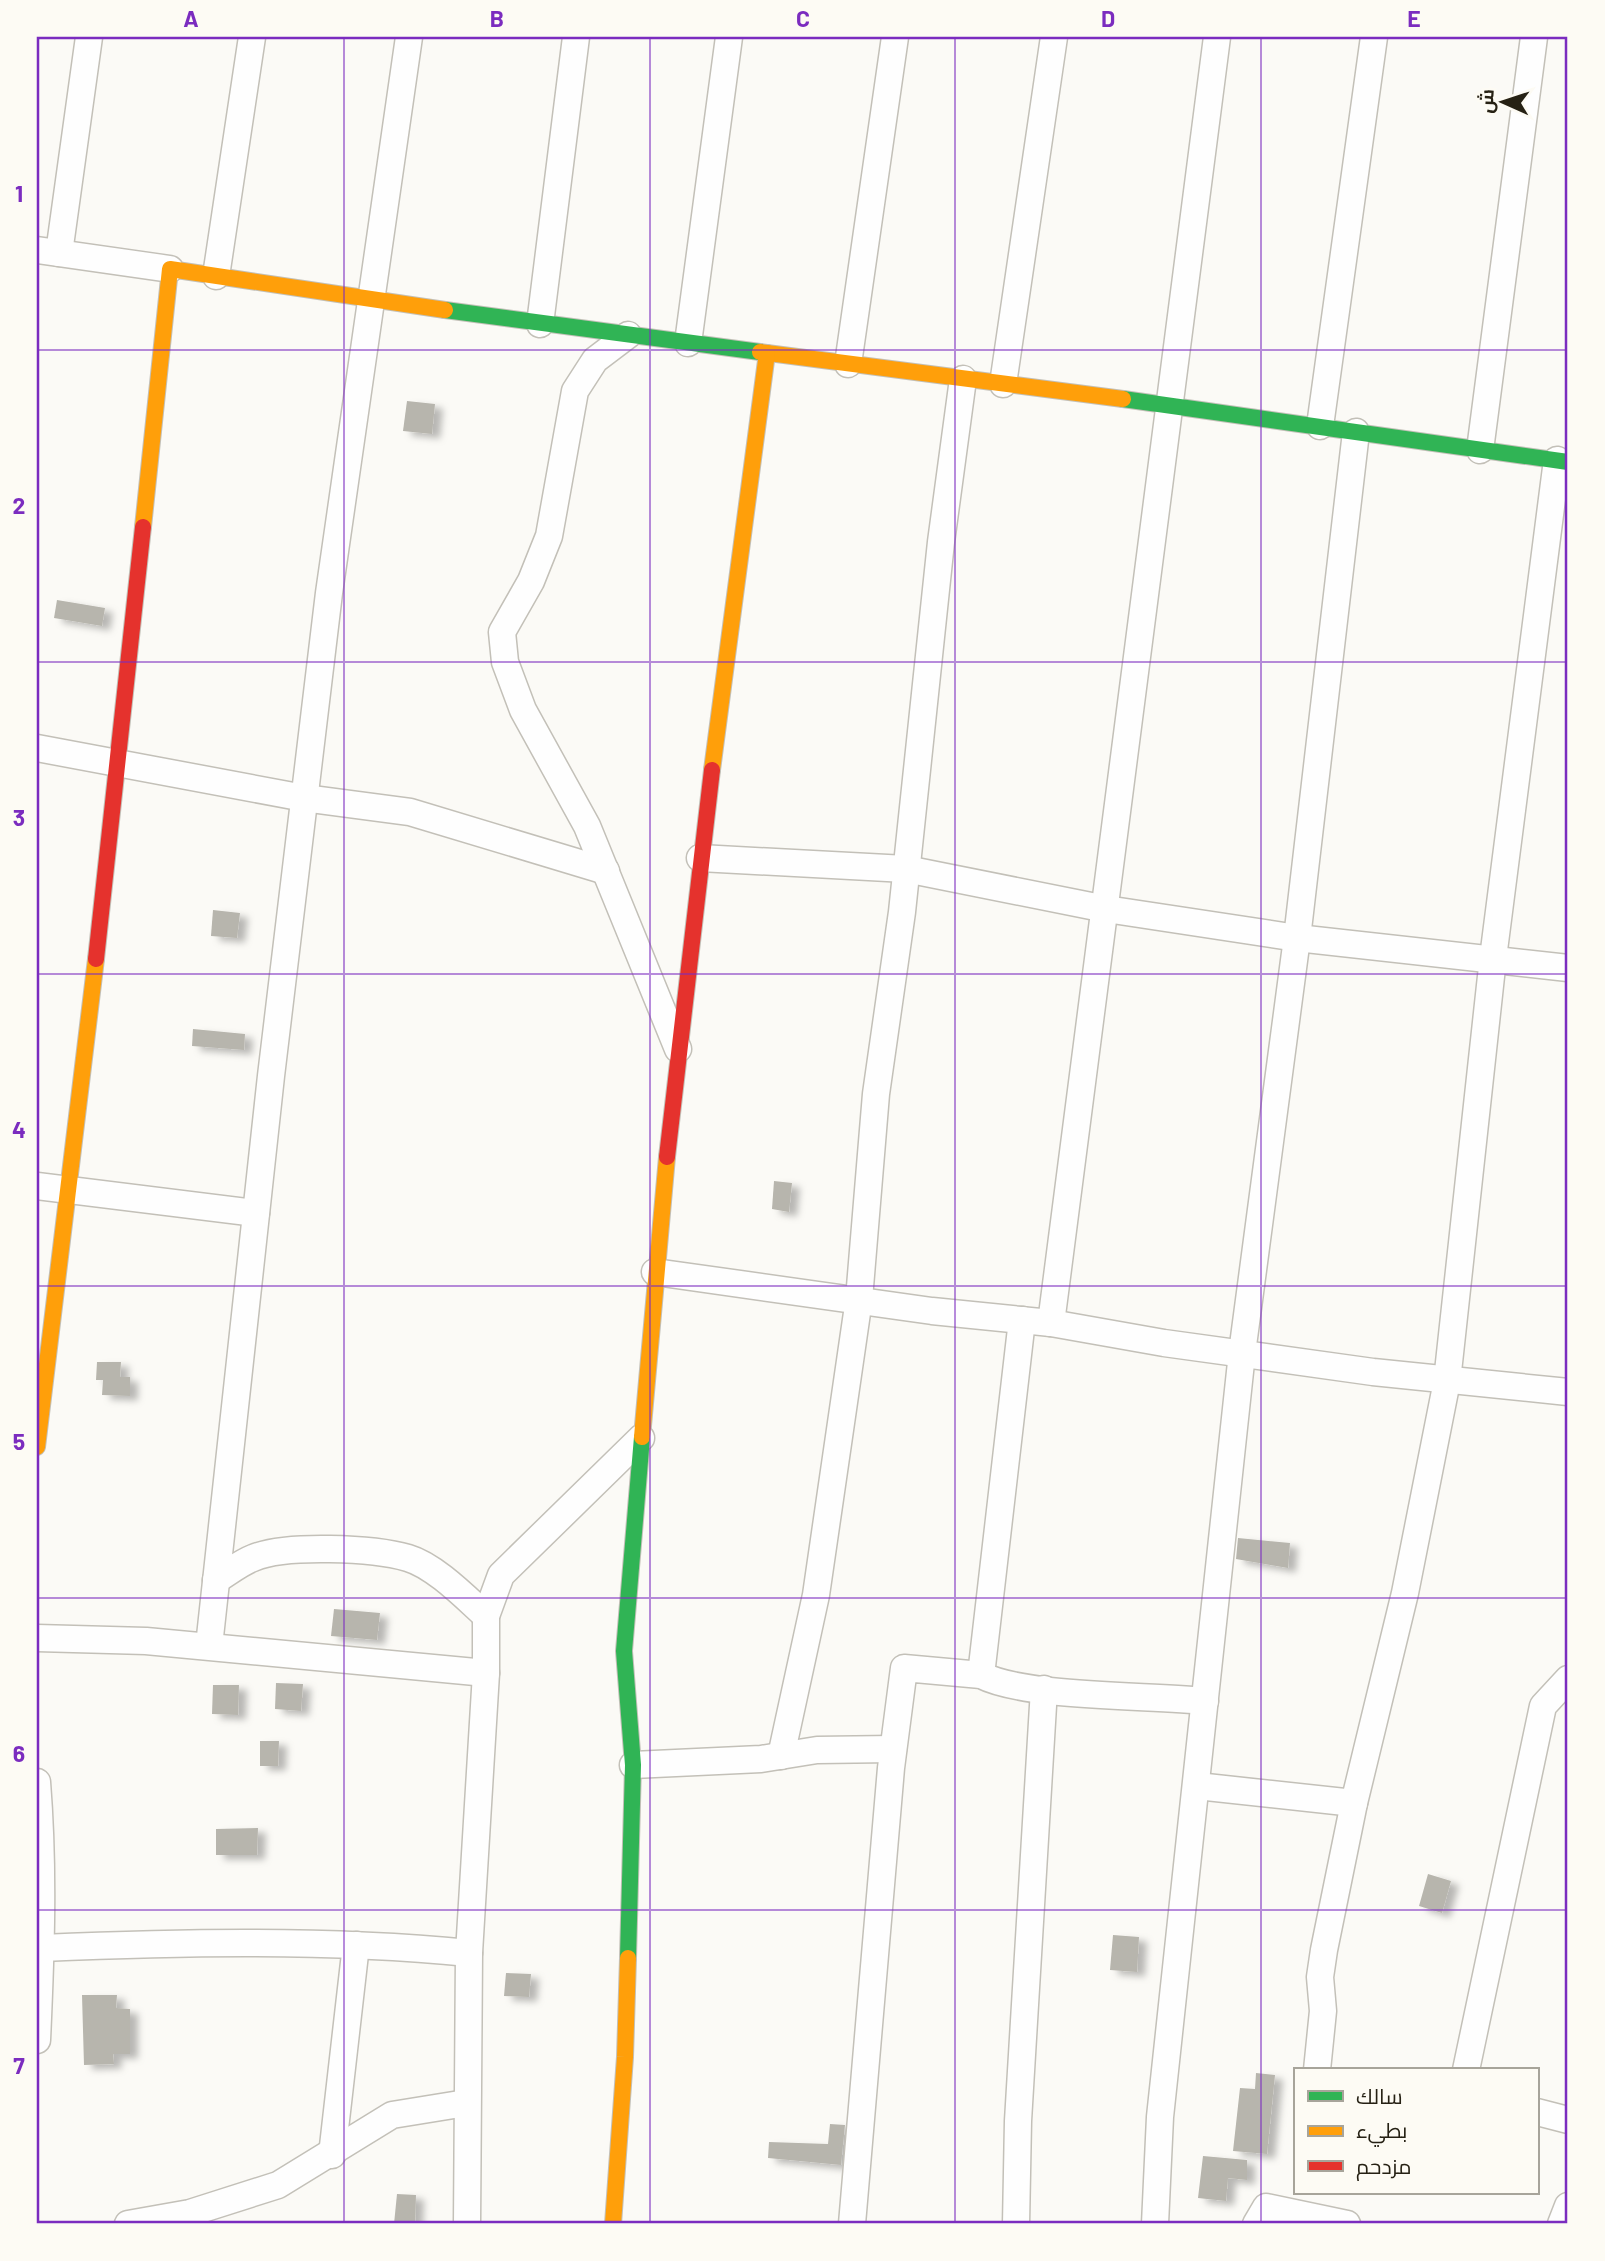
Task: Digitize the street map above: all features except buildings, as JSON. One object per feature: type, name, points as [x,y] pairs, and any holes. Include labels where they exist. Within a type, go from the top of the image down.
[{"type":"street","points":[[89,37],[48,251],[540,324],[1171,405],[1562,461],[1493,958],[1447,1381],[1405,1592],[1354,1803],[1320,1977],[1323,2011],[1317,2068]]},
{"type":"street","points":[[216,276],[252,37]]},
{"type":"street","points":[[209,1646],[256,1213],[329,593],[409,37]]},
{"type":"street","points":[[540,324],[576,37]]},
{"type":"street","points":[[688,343],[729,37]]},
{"type":"street","points":[[848,364],[895,37]]},
{"type":"street","points":[[1003,384],[1054,37]]},
{"type":"street","points":[[1051,1323],[1106,909],[1150,532],[1171,405],[1217,37]]},
{"type":"street","points":[[1320,426],[1374,37]]},
{"type":"street","points":[[1480,450],[1534,37]]},
{"type":"street","points":[[37,1447],[118,762],[170,269]]},
{"type":"street","points":[[628,335],[595,360],[575,391],[549,536],[531,582],[502,632],[505,662],[523,710],[587,826],[679,1051]]},
{"type":"street","points":[[613,2224],[625,2057],[633,1765],[624,1651],[654,1272],[701,858],[767,353]]},
{"type":"street","points":[[781,1756],[816,1595],[859,1299],[876,1094],[893,982],[941,542],[963,379]]},
{"type":"street","points":[[1155,2224],[1160,2117],[1242,1353],[1297,938],[1356,432]]},
{"type":"street","points":[[37,748],[304,798],[410,812],[606,871]]},
{"type":"street","points":[[701,858],[906,869],[1106,909],[1297,938],[1568,968]]},
{"type":"street","points":[[37,1186],[256,1213]]},
{"type":"street","points":[[654,1272],[932,1311],[1051,1323],[1447,1381],[1568,1392]]},
{"type":"street","points":[[981,1675],[1022,1320]]},
{"type":"street","points":[[1540,1389],[1568,1404]]},
{"type":"street","points":[[467,2224],[469,1952],[486,1673],[486,1616],[501,1575],[641,1438]]},
{"type":"street","points":[[216,1580],[253,1558],[297,1549],[410,1558],[450,1584],[486,1616]]},
{"type":"street","points":[[37,1638],[209,1646],[486,1673]]},
{"type":"street","points":[[852,2224],[893,1749],[904,1668],[981,1675],[990,1681],[1044,1689],[1205,1701]]},
{"type":"street","points":[[1466,2068],[1543,1706],[1568,1679]]},
{"type":"street","points":[[1016,2224],[1019,2107],[1044,1689]]},
{"type":"street","points":[[633,1765],[781,1756],[817,1750],[893,1749]]},
{"type":"street","points":[[1197,1786],[1354,1803]]},
{"type":"street","points":[[37,1796],[42,1948],[37,2040]]},
{"type":"street","points":[[42,1948],[208,1941],[356,1945],[469,1952]]},
{"type":"street","points":[[332,2155],[356,1945]]},
{"type":"street","points":[[128,2224],[190,2219],[278,2185],[332,2155],[351,2138],[392,2115],[466,2103]]},
{"type":"street","points":[[1538,2112],[1568,2120]]},
{"type":"street","points":[[1256,2224],[1266,2207],[1301,2205],[1347,2224]]},
{"type":"street","points":[[1561,2224],[1568,2206]]},
{"type":"traffic: fast","points":[[445,310],[760,352]]},
{"type":"traffic: fast","points":[[1123,399],[1568,462]]},
{"type":"traffic: fast","points":[[628,1958],[633,1765],[624,1651],[642,1437]]},
{"type":"traffic: slow","points":[[143,527],[170,269],[445,310]]},
{"type":"traffic: slow","points":[[760,352],[1123,399]]},
{"type":"traffic: slow","points":[[712,770],[767,353]]},
{"type":"traffic: slow","points":[[37,1447],[96,959]]},
{"type":"traffic: slow","points":[[642,1437],[667,1157]]},
{"type":"traffic: slow","points":[[613,2224],[625,2057],[628,1958]]},
{"type":"traffic: jam","points":[[96,959],[143,527]]},
{"type":"traffic: jam","points":[[667,1157],[712,770]]}]
